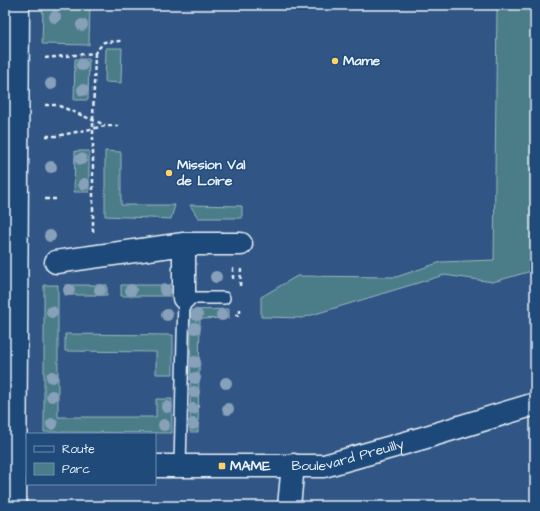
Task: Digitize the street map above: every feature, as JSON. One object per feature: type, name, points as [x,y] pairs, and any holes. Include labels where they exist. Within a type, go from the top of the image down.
[{"type":"street","points":[[15,506],[21,465],[11,85],[18,5]]},
{"type":"street","points":[[184,244],[184,298]]},
{"type":"street","points":[[56,262],[184,244],[241,244]]},
{"type":"street","name":"Boulevard Preuilly","points":[[156,466],[324,466],[535,404]]},
{"type":"street","points":[[289,506],[293,465]]},
{"type":"lane","points":[[180,466],[184,298],[224,298]]},
{"type":"path","points":[[93,257],[93,120],[96,53],[104,42],[122,41]]},
{"type":"path","points":[[45,58],[96,53]]},
{"type":"path","points":[[45,105],[57,105],[105,126]]},
{"type":"path","points":[[46,136],[57,136],[105,126],[121,126]]},
{"type":"path","points":[[45,199],[56,199]]},
{"type":"green space","points":[[43,5],[90,5],[89,45],[42,44]]},
{"type":"green space","points":[[497,5],[535,5],[535,270],[493,282],[444,275],[302,318],[261,317],[261,297],[297,276],[396,277],[441,262],[494,260]]},
{"type":"green space","points":[[106,48],[122,48],[121,83],[105,82]]},
{"type":"green space","points":[[75,59],[89,59],[88,100],[74,100]]},
{"type":"green space","points":[[75,151],[89,151],[89,192],[74,192]]},
{"type":"green space","points":[[105,151],[121,152],[121,205],[175,205],[171,219],[105,216]]},
{"type":"green space","points":[[190,205],[242,206],[242,218],[198,218]]},
{"type":"green space","points":[[44,285],[58,285],[58,417],[156,417],[156,399],[172,399],[172,433],[44,432]]},
{"type":"green space","points":[[65,285],[107,285],[107,295],[65,295]]},
{"type":"green space","points":[[121,285],[173,285],[173,296],[121,296]]},
{"type":"green space","points":[[229,309],[229,318],[200,319],[198,432],[190,432],[191,310]]},
{"type":"green space","points":[[65,334],[173,335],[173,374],[156,374],[156,352],[65,351]]},
{"type":"place","name":"Mame","points":[[335,61]]},
{"type":"place","name":"Mission Val de Loire","points":[[169,173]]},
{"type":"place","name":"MAME","points":[[222,466]]}]
